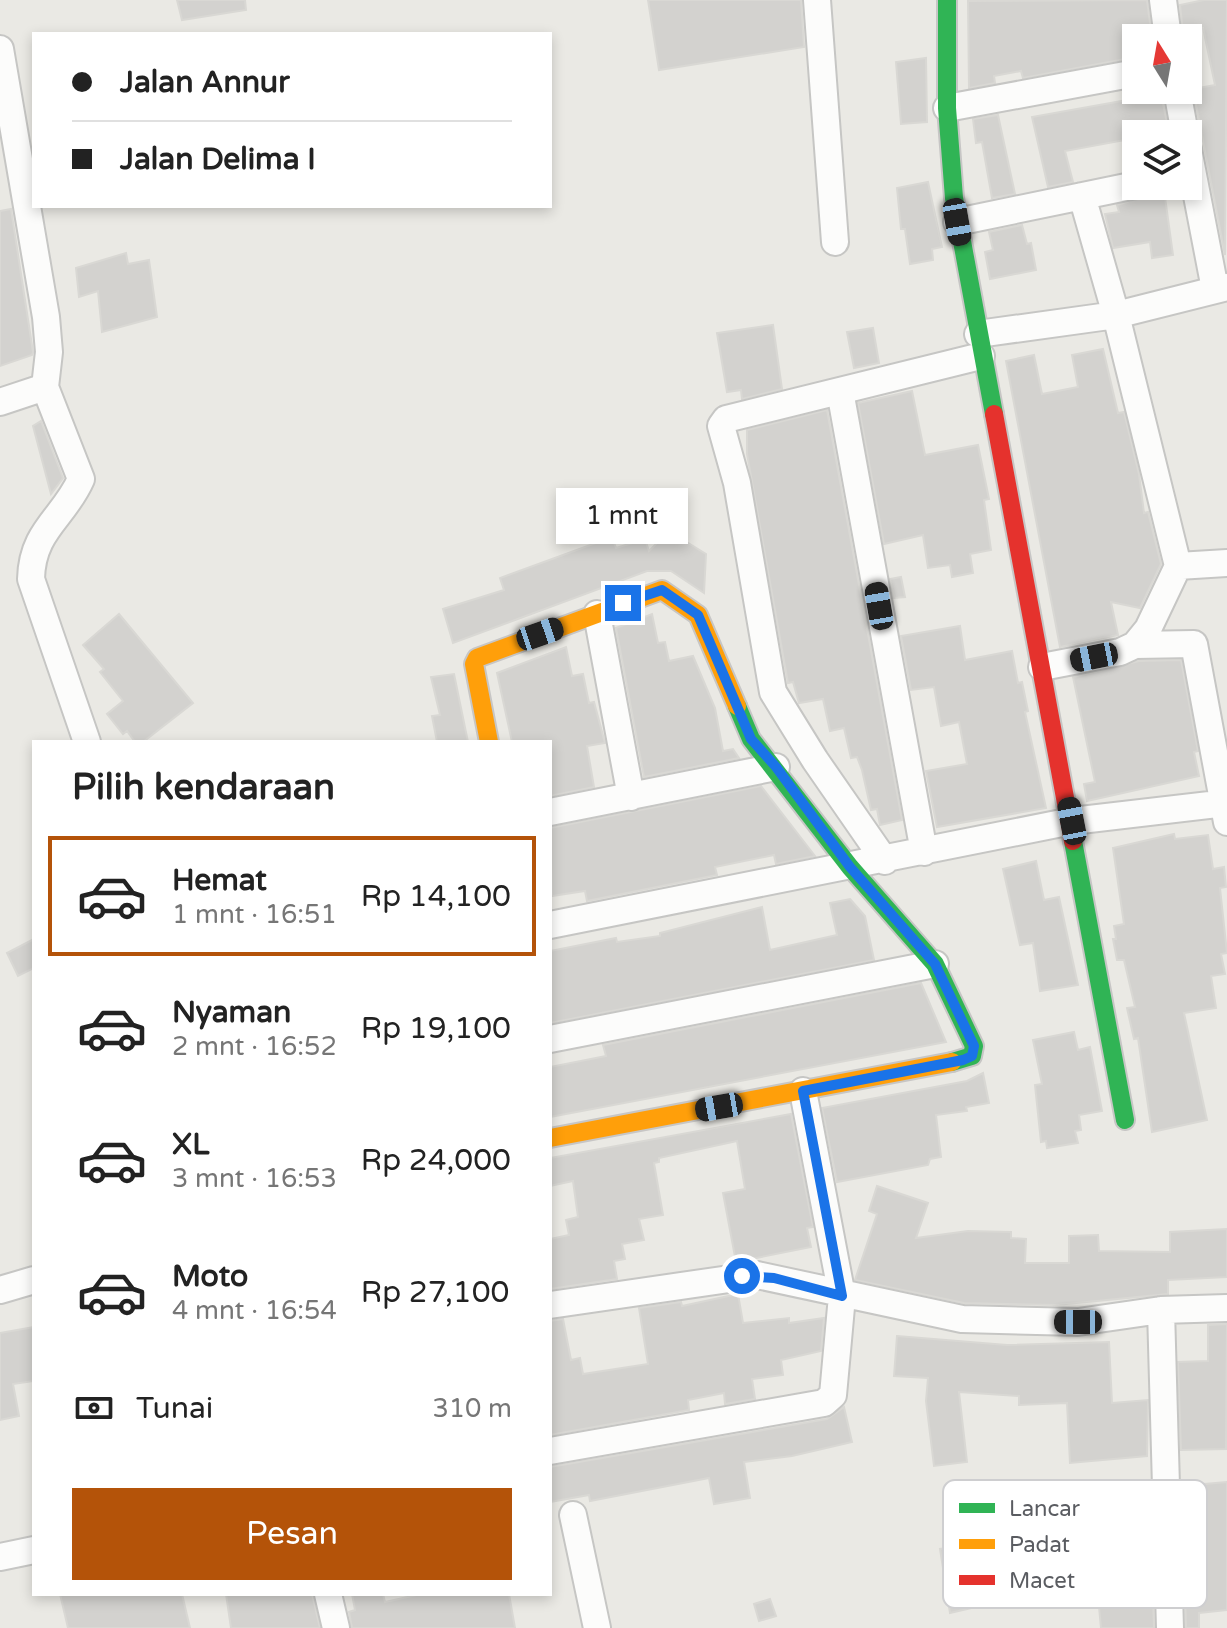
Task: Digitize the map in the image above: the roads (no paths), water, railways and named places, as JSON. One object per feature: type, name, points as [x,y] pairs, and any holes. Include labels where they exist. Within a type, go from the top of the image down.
[{"type":"street","points":[[817,0],[835,242]]},
{"type":"street","points":[[947,0],[947,108],[957,222],[1072,821],[1125,1120]]},
{"type":"street","points":[[1163,0],[1166,24]]},
{"type":"street","points":[[0,49],[46,317],[47,382],[81,479],[40,537],[31,561],[31,579],[86,740]]},
{"type":"street","points":[[947,108],[1122,76]]},
{"type":"street","points":[[957,222],[1122,188]]},
{"type":"street","points":[[1082,196],[1116,315],[1178,566],[1148,629],[1135,645]]},
{"type":"street","points":[[885,861],[815,760],[773,692],[737,483],[721,426],[726,419],[840,391],[980,345],[1221,288],[1199,200]]},
{"type":"street","points":[[0,402],[47,382]]},
{"type":"street","points":[[840,391],[924,852]]},
{"type":"street","points":[[1178,566],[1227,563]]},
{"type":"street","points":[[489,740],[474,664],[477,658],[650,592],[662,590],[688,605],[698,615],[751,739],[776,767],[850,867],[935,964],[974,1046],[972,1056],[552,1138]]},
{"type":"street","points":[[597,614],[631,797]]},
{"type":"street","points":[[552,925],[885,861],[1072,821],[1226,809],[1194,644],[1135,645],[1120,652],[1042,667]]},
{"type":"street","points":[[552,812],[776,767]]},
{"type":"street","points":[[552,1039],[935,964]]},
{"type":"street","points":[[552,1451],[824,1403],[833,1395],[842,1296],[803,1091]]},
{"type":"street","points":[[552,1305],[757,1275],[842,1296],[962,1319],[1078,1322],[1161,1310],[1227,1308]]},
{"type":"street","points":[[0,1290],[32,1281]]},
{"type":"street","points":[[1161,1310],[1166,1480]]},
{"type":"street","points":[[573,1515],[597,1628]]},
{"type":"street","points":[[0,1557],[32,1550]]},
{"type":"street","points":[[328,1596],[336,1628]]},
{"type":"street","points":[[1169,1608],[1170,1628]]}]
